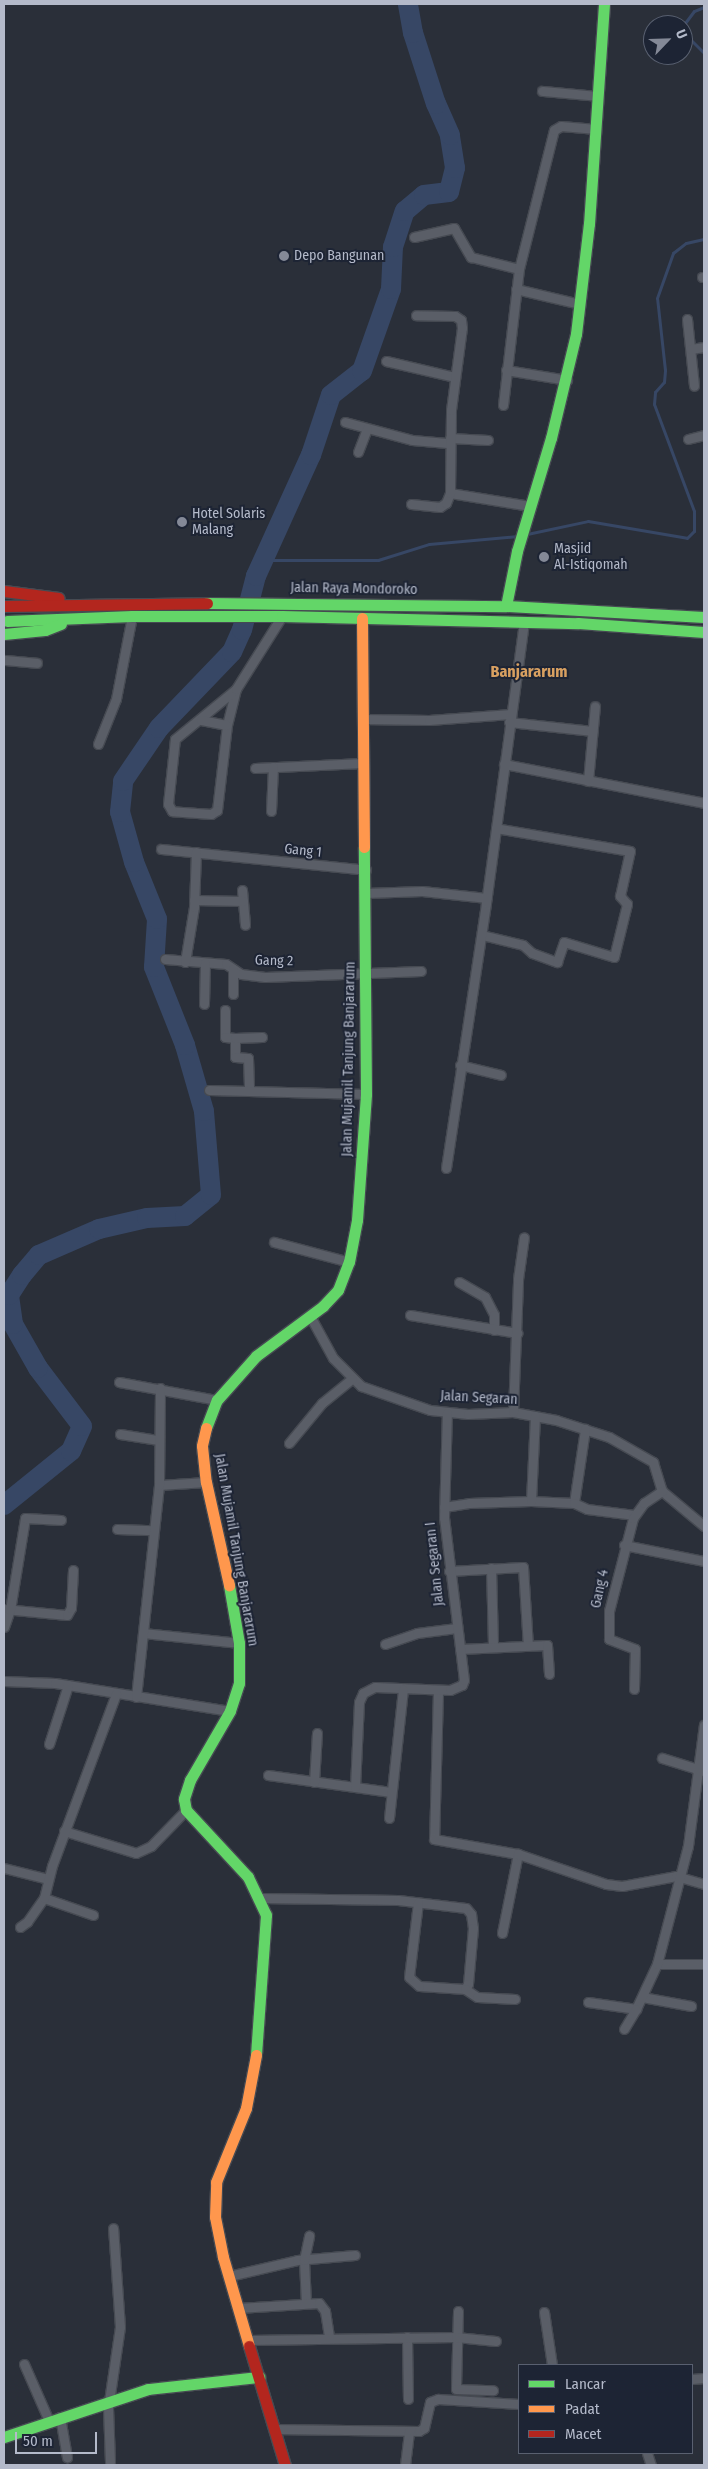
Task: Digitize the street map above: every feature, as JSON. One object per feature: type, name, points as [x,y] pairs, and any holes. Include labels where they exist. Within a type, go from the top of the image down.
[{"type":"main road","points":[[506,606],[524,524],[567,380],[580,304],[596,129],[604,4]]},
{"type":"main road","points":[[4,591],[50,595],[75,603]]},
{"type":"main road","name":"Jalan Raya Mondoroko","points":[[4,606],[75,603],[270,603],[506,606],[704,617]]},
{"type":"main road","name":"Jalan Raya Mondoroko","points":[[7,621],[132,616],[223,615],[524,622],[704,632]]},
{"type":"main road","name":"Jalan Raya Mondoroko","points":[[4,634],[45,630],[77,618]]},
{"type":"main road","name":"Jalan Mujamil Tanjung Banjararum","points":[[186,1810],[184,1798],[190,1780],[230,1711],[239,1683],[239,1643],[227,1570],[206,1482],[202,1446],[204,1430],[217,1400],[256,1356],[310,1316],[338,1290],[349,1262],[360,1193],[366,1094],[366,870],[362,719],[362,618]]},
{"type":"main road","points":[[186,1810],[248,1877],[261,1898],[266,1915],[267,1936],[254,2078],[246,2108],[215,2192],[218,2236],[285,2465]]},
{"type":"main road","points":[[4,2437],[110,2399],[176,2384],[258,2378]]},
{"type":"street","points":[[542,91],[598,96]]},
{"type":"street","points":[[503,405],[519,269],[554,130],[561,126],[596,129]]},
{"type":"street","points":[[414,237],[454,228],[471,257],[519,269]]},
{"type":"street","points":[[516,289],[580,304]]},
{"type":"street","points":[[411,504],[440,507],[446,503],[450,493],[450,440],[454,377],[461,320],[455,316],[416,315]]},
{"type":"street","points":[[687,319],[694,386]]},
{"type":"street","points":[[691,349],[704,347]]},
{"type":"street","points":[[386,361],[454,377]]},
{"type":"street","points":[[506,370],[567,380]]},
{"type":"street","points":[[345,422],[412,440],[488,440]]},
{"type":"street","points":[[358,452],[367,429]]},
{"type":"street","points":[[688,439],[704,435]]},
{"type":"street","points":[[450,493],[530,506]]},
{"type":"street","points":[[98,744],[116,699],[132,616]]},
{"type":"street","points":[[236,689],[226,725],[217,810],[210,814],[171,810],[168,804],[173,745],[179,734],[201,720],[236,689],[282,616]]},
{"type":"street","points":[[446,1168],[460,1066],[482,935],[524,622]]},
{"type":"street","points":[[4,660],[37,663]]},
{"type":"street","points":[[588,781],[595,706]]},
{"type":"street","points":[[362,719],[510,718],[593,730]]},
{"type":"street","points":[[201,720],[226,725]]},
{"type":"street","points":[[255,768],[363,763]]},
{"type":"street","points":[[504,764],[704,803]]},
{"type":"street","points":[[271,811],[273,768]]},
{"type":"street","points":[[482,935],[523,945],[532,953],[557,962],[564,942],[614,957],[627,904],[620,896],[634,851],[496,828]]},
{"type":"street","name":"Gang 1","points":[[161,849],[366,870]]},
{"type":"street","points":[[185,962],[194,900],[196,852]]},
{"type":"street","points":[[242,890],[245,925]]},
{"type":"street","points":[[366,893],[422,891],[487,898]]},
{"type":"street","points":[[194,900],[243,901]]},
{"type":"street","name":"Gang 2","points":[[165,959],[226,964],[241,974],[265,978],[365,972],[421,971]]},
{"type":"street","points":[[204,1004],[205,963]]},
{"type":"street","points":[[233,969],[233,994]]},
{"type":"street","points":[[226,1010],[225,1037],[262,1037]]},
{"type":"street","points":[[235,1038],[235,1056],[247,1057],[249,1062],[249,1088]]},
{"type":"street","points":[[460,1066],[501,1075]]},
{"type":"street","points":[[209,1090],[249,1088],[366,1094]]},
{"type":"street","points":[[513,1412],[518,1333],[518,1279],[524,1237]]},
{"type":"street","points":[[274,1242],[349,1262]]},
{"type":"street","points":[[459,1282],[485,1297],[494,1315],[494,1330]]},
{"type":"street","points":[[410,1315],[518,1333]]},
{"type":"street","name":"Jalan Segaran","points":[[310,1316],[333,1358],[352,1379],[380,1395],[447,1413],[513,1412],[584,1429],[622,1443],[650,1460],[656,1466],[662,1490]]},
{"type":"street","points":[[289,1443],[322,1403],[352,1379]]},
{"type":"street","points":[[119,1382],[160,1388],[217,1400]]},
{"type":"street","points":[[136,1697],[159,1485],[160,1388]]},
{"type":"street","name":"Jalan Segaran I","points":[[438,1691],[462,1685],[460,1649],[449,1571],[444,1507],[447,1413]]},
{"type":"street","points":[[531,1501],[535,1416]]},
{"type":"street","points":[[574,1503],[584,1429]]},
{"type":"street","points":[[120,1434],[159,1440]]},
{"type":"street","points":[[159,1485],[206,1482]]},
{"type":"street","points":[[662,1490],[704,1526]]},
{"type":"street","name":"Gang 4","points":[[634,1689],[635,1649],[613,1642],[607,1630],[612,1595],[624,1545],[635,1515],[644,1503],[662,1490]]},
{"type":"street","points":[[444,1507],[469,1503],[531,1501],[574,1503],[588,1509],[635,1515]]},
{"type":"street","points":[[4,1627],[25,1518],[61,1520]]},
{"type":"street","points":[[117,1529],[153,1530]]},
{"type":"street","points":[[624,1545],[704,1561]]},
{"type":"street","points":[[491,1568],[493,1643]]},
{"type":"street","points":[[449,1571],[523,1568],[528,1646]]},
{"type":"street","points":[[7,1610],[67,1615],[72,1608],[73,1570]]},
{"type":"street","points":[[385,1644],[417,1633],[457,1628]]},
{"type":"street","points":[[144,1633],[239,1643]]},
{"type":"street","points":[[460,1649],[549,1646],[549,1674]]},
{"type":"street","points":[[4,1682],[68,1685],[230,1711]]},
{"type":"street","points":[[49,1744],[68,1685]]},
{"type":"street","points":[[355,1787],[360,1702],[363,1693],[375,1687],[438,1691],[434,1839],[518,1854],[606,1884],[622,1886],[681,1876],[704,1884]]},
{"type":"street","points":[[389,1818],[403,1690]]},
{"type":"street","points":[[20,1927],[27,1922],[44,1898],[48,1879],[64,1831],[116,1694]]},
{"type":"street","points":[[624,2029],[636,2009],[657,1964],[681,1876],[702,1770],[704,1725]]},
{"type":"street","points":[[314,1782],[316,1733]]},
{"type":"street","points":[[662,1758],[702,1770]]},
{"type":"street","points":[[268,1775],[391,1792]]},
{"type":"street","points":[[64,1831],[136,1853],[152,1846],[186,1810]]},
{"type":"street","points":[[502,1933],[518,1854]]},
{"type":"street","points":[[4,1868],[48,1879]]},
{"type":"street","points":[[44,1898],[93,1915]]},
{"type":"street","points":[[261,1898],[402,1901],[463,1907],[471,1914],[472,1941],[468,1984],[465,1989]]},
{"type":"street","points":[[418,1904],[409,1977],[419,1986],[465,1989],[477,1997],[515,1999]]},
{"type":"street","points":[[657,1964],[704,1964]]},
{"type":"street","points":[[642,1997],[691,2006]]},
{"type":"street","points":[[588,2002],[636,2009]]},
{"type":"street","points":[[110,2462],[110,2399],[120,2327],[113,2228]]},
{"type":"street","points":[[306,2303],[304,2260],[309,2236]]},
{"type":"street","points":[[229,2276],[304,2260],[355,2255]]},
{"type":"street","points":[[238,2308],[319,2303],[324,2309],[329,2337]]},
{"type":"street","points":[[458,2312],[456,2389],[494,2390]]},
{"type":"street","points":[[544,2312],[552,2364]]},
{"type":"street","points":[[249,2340],[329,2337],[456,2337],[496,2341]]},
{"type":"street","points":[[407,2337],[408,2399]]},
{"type":"street","points":[[24,2364],[55,2419],[67,2456]]},
{"type":"street","points":[[274,2429],[409,2431],[424,2428],[430,2402],[438,2399],[518,2404]]},
{"type":"street","points":[[405,2465],[409,2431]]},
{"type":"waterway","points":[[4,1505],[71,1451],[82,1426],[38,1368],[13,1324],[9,1295],[22,1275],[39,1255],[99,1229],[147,1218],[185,1216],[211,1195],[204,1111],[185,1045],[154,967],[157,919],[134,862],[120,812],[123,781],[159,728],[232,652],[242,630],[256,576],[311,455],[331,395],[362,371],[391,289],[393,247],[405,211],[424,195],[449,192],[455,168],[450,135],[436,104],[413,33],[408,4]]},
{"type":"waterway","points":[[704,7],[694,11],[685,23],[688,37],[704,53]]},
{"type":"waterway","points":[[527,534],[588,521],[687,538],[694,531],[694,511],[654,404],[655,392],[664,382],[665,370],[657,298],[673,253],[686,243],[704,239]]},
{"type":"waterway","points":[[264,560],[378,560],[429,544],[518,536]]},
{"type":"traffic: fast","points":[[506,606],[517,551],[551,438],[576,334],[589,224],[604,4]]},
{"type":"traffic: fast","points":[[207,603],[506,606],[704,617]]},
{"type":"traffic: fast","points":[[7,621],[132,616],[282,616],[578,623],[704,632]]},
{"type":"traffic: fast","points":[[4,634],[45,630],[61,624]]},
{"type":"traffic: fast","points":[[206,1428],[217,1400],[256,1356],[323,1306],[338,1290],[349,1262],[357,1220],[366,1094],[364,847]]},
{"type":"traffic: fast","points":[[229,1585],[239,1643],[239,1683],[230,1711],[190,1780],[184,1799],[186,1810],[248,1877],[266,1915],[256,2055]]},
{"type":"traffic: fast","points":[[4,2437],[148,2389],[259,2377]]},
{"type":"traffic: slow","points":[[362,618],[364,847]]},
{"type":"traffic: slow","points":[[206,1428],[202,1446],[206,1482],[229,1585]]},
{"type":"traffic: slow","points":[[249,2346],[223,2257],[215,2217],[216,2182],[246,2108],[256,2055]]},
{"type":"traffic: jam","points":[[4,591],[59,598]]},
{"type":"traffic: jam","points":[[4,606],[207,603]]},
{"type":"traffic: jam","points":[[249,2346],[285,2465]]},
{"type":"place","name":"Depo Bangunan","points":[[284,256]]},
{"type":"place","name":"Hotel Solaris Malang","points":[[182,522]]},
{"type":"place","name":"Masjid Al-Istiqomah","points":[[544,557]]},
{"type":"district","name":"Banjararum","points":[[529,672]]}]
